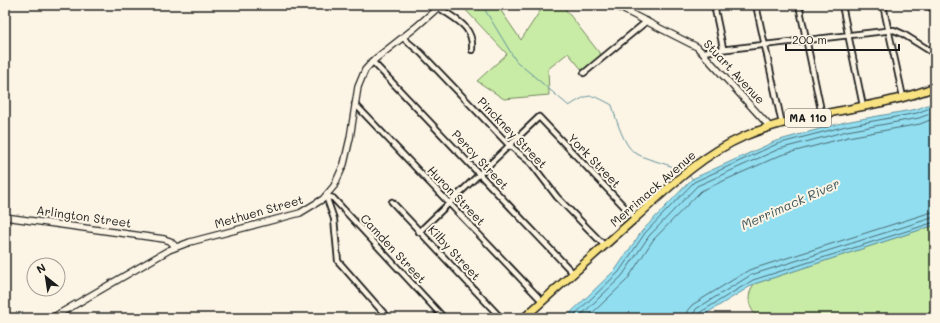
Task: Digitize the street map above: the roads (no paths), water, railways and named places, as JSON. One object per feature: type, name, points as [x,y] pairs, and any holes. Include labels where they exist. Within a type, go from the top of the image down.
[{"type":"main road","name":"Merrimack Avenue","points":[[524,318],[681,176],[724,146],[744,136],[770,127],[903,98],[935,87]]},
{"type":"street","name":"Stuart Avenue","points":[[614,5],[692,44],[702,52],[770,127]]},
{"type":"street","points":[[714,5],[723,48]]},
{"type":"street","points":[[756,5],[782,124]]},
{"type":"street","points":[[799,5],[822,115]]},
{"type":"street","points":[[842,5],[863,106]]},
{"type":"street","points":[[883,5],[903,98]]},
{"type":"street","points":[[926,5],[935,9]]},
{"type":"street","points":[[440,6],[465,28],[473,38],[472,50]]},
{"type":"street","name":"Methuen Street","points":[[52,318],[169,250],[300,213],[312,207],[326,196],[337,180],[344,164],[360,81],[365,70],[372,61],[403,38],[440,6]]},
{"type":"street","points":[[584,74],[647,21]]},
{"type":"street","points":[[702,52],[723,48],[888,30],[899,31],[935,54]]},
{"type":"street","name":"Pinckney Street","points":[[403,38],[426,58],[510,145],[531,163],[557,197],[604,245]]},
{"type":"street","name":"Percy Street","points":[[372,61],[573,273]]},
{"type":"street","name":"Huron Street","points":[[355,104],[542,301]]},
{"type":"street","name":"York Street","points":[[510,145],[539,117],[635,218]]},
{"type":"street","points":[[419,232],[510,145]]},
{"type":"street","points":[[326,196],[334,220],[338,261],[388,318]]},
{"type":"street","name":"Camden Street","points":[[326,196],[333,198],[444,318]]},
{"type":"street","name":"Kilby Street","points":[[392,202],[501,318]]},
{"type":"street","name":"Arlington Street","points":[[5,217],[160,239],[170,241],[176,247]]},
{"type":"street","points":[[160,239],[169,250]]},
{"type":"water","name":"Merrimack River","points":[[935,102],[935,225],[754,284],[699,318],[565,318],[616,269],[642,231],[692,179],[776,141],[845,122],[917,109]]},
{"type":"waterway","points":[[482,5],[516,61],[569,106],[590,96],[599,98],[612,105],[624,140],[632,151],[643,157],[684,172]]},
{"type":"waterway","points":[[688,175],[693,179]]}]
